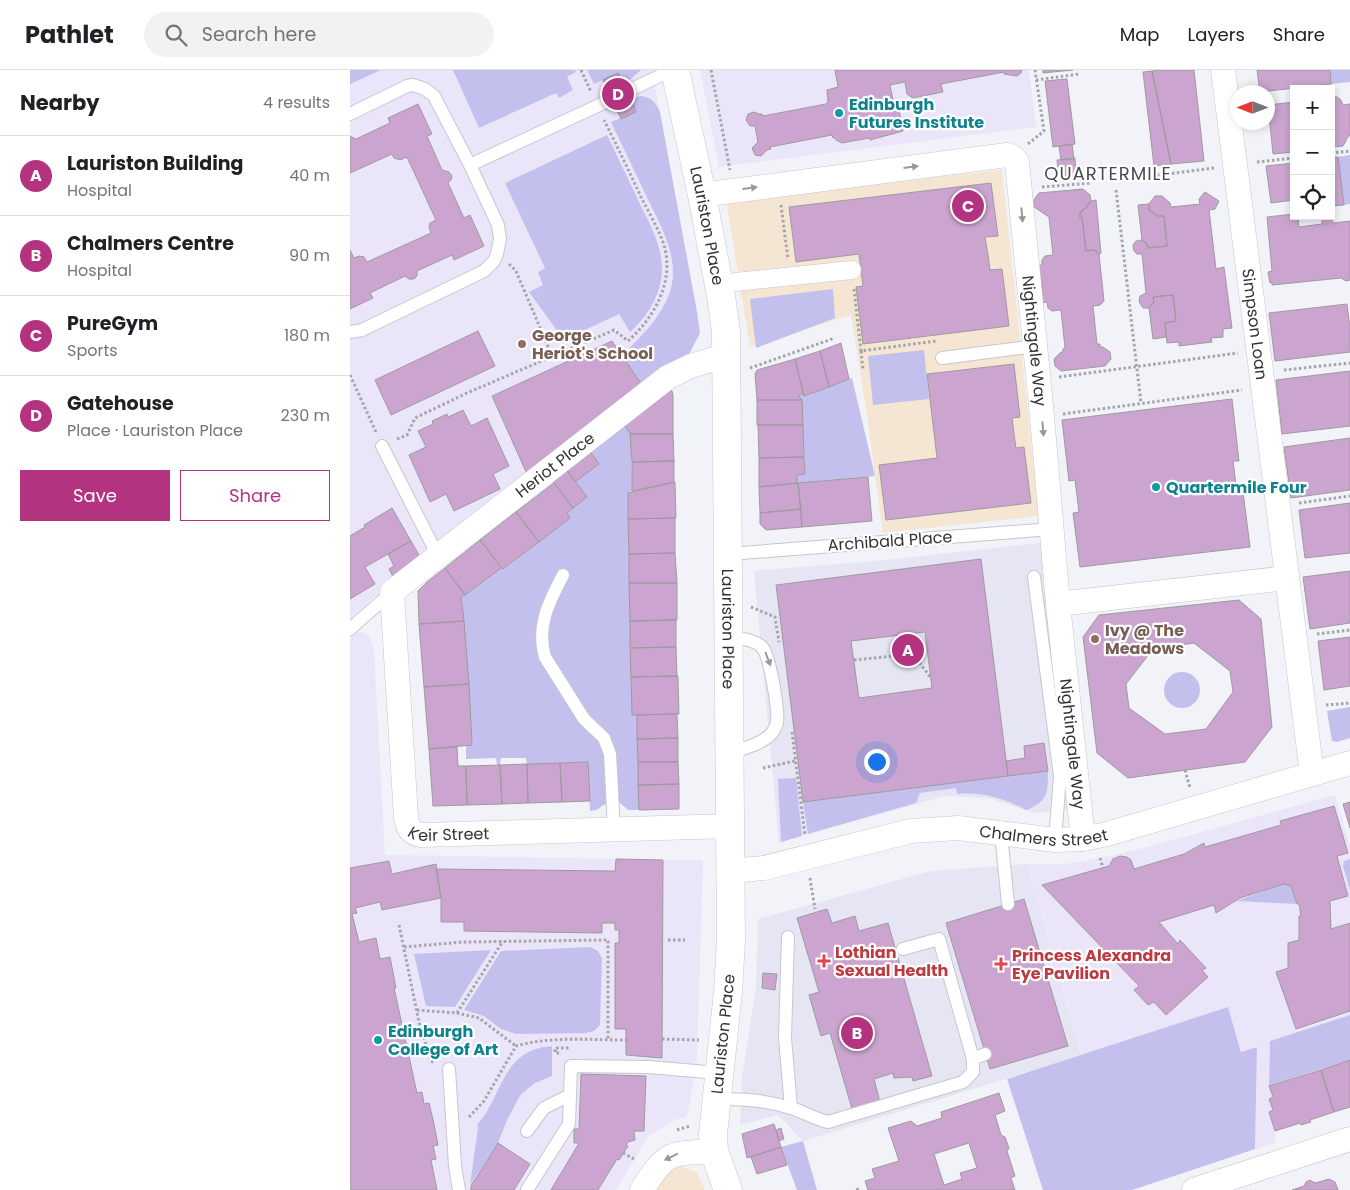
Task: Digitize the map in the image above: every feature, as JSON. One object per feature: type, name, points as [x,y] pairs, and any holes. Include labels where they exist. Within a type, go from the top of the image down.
[{"type":"street","name":"Lauriston Place","points":[[674,70],[702,194],[721,296],[725,319],[727,355],[731,941],[728,992],[713,1134],[714,1151],[728,1190]]},
{"type":"street","name":"Simpson Loan","points":[[1223,70],[1272,404],[1287,578],[1312,774]]},
{"type":"street","points":[[702,194],[1007,155],[1013,157]]},
{"type":"street","name":"Nightingale Way","points":[[1013,157],[1017,162],[1020,189],[1058,604],[1084,839]]},
{"type":"street","points":[[734,282],[852,270]]},
{"type":"street","name":"Heriot Place","points":[[392,592],[668,377],[691,366],[727,355]]},
{"type":"street","points":[[1058,604],[1287,578]]},
{"type":"street","name":"Keir Street","points":[[392,592],[406,817],[411,831],[420,835],[731,826]]},
{"type":"street","name":"Chalmers Street","points":[[731,871],[764,868],[806,848],[911,831],[958,828],[1055,840],[1084,839],[1107,834],[1350,763]]},
{"type":"street","points":[[1194,1190],[1350,1138]]},
{"type":"street","points":[[642,1190],[657,1166],[668,1157],[680,1153],[714,1151]]},
{"type":"lane","points":[[628,91],[674,70]]},
{"type":"lane","points":[[350,114],[407,86],[420,86],[429,92],[439,103],[500,231],[500,246],[494,261],[478,276],[362,330],[350,332]]},
{"type":"lane","points":[[470,165],[610,100]]},
{"type":"lane","points":[[942,358],[1035,346]]},
{"type":"lane","points":[[382,446],[438,556]]},
{"type":"lane","name":"Archibald Place","points":[[728,554],[1052,529]]},
{"type":"lane","points":[[563,575],[544,616],[541,630],[542,648],[545,657],[584,719],[600,733],[608,746],[614,829]]},
{"type":"lane","points":[[1034,577],[1060,776],[1055,840]]},
{"type":"lane","points":[[350,629],[392,592]]},
{"type":"lane","points":[[729,638],[752,641],[761,646],[766,654],[772,670],[777,721],[773,732],[763,741],[730,753]]},
{"type":"lane","points":[[1001,834],[1008,904]]},
{"type":"lane","points":[[788,937],[785,1038],[791,1108]]},
{"type":"lane","points":[[527,1190],[569,1124],[571,1066],[649,1067],[717,1086],[751,1099],[791,1108],[815,1119],[828,1122],[963,1082],[973,1072],[979,1056],[939,939],[903,950]]},
{"type":"lane","points":[[449,1070],[455,1166],[459,1190]]},
{"type":"lane","points":[[527,1132],[544,1108],[570,1095]]},
{"type":"path","points":[[350,375],[382,446],[407,435],[415,418],[467,393],[614,330],[628,341],[640,330],[658,305],[662,296],[666,260],[663,242],[581,70]]},
{"type":"path","points":[[711,70],[734,190]]},
{"type":"path","points":[[1013,157],[1044,131],[1035,70]]},
{"type":"path","points":[[1036,80],[1078,74]]},
{"type":"path","points":[[1335,153],[1350,151]]},
{"type":"path","points":[[1252,163],[1290,158]]},
{"type":"path","points":[[1152,176],[1218,167]]},
{"type":"path","points":[[1020,189],[1091,183]]},
{"type":"path","points":[[778,185],[790,277]]},
{"type":"path","points":[[1116,190],[1141,403]]},
{"type":"path","points":[[852,270],[863,370]]},
{"type":"path","points":[[516,271],[552,356]]},
{"type":"path","points":[[758,365],[835,338]]},
{"type":"path","points":[[861,351],[926,342]]},
{"type":"path","points":[[1038,380],[1240,353]]},
{"type":"path","points":[[1275,370],[1350,363]]},
{"type":"path","points":[[1042,416],[1245,390]]},
{"type":"path","points":[[1298,504],[1350,496]]},
{"type":"path","points":[[1317,634],[1350,630]]},
{"type":"path","points":[[854,660],[913,654],[931,678]]},
{"type":"path","points":[[1326,705],[1350,703]]},
{"type":"path","points":[[790,724],[815,909]]},
{"type":"path","points":[[763,768],[795,761]]},
{"type":"path","points":[[399,925],[422,1035],[431,1061],[449,1070]]},
{"type":"path","points":[[404,946],[463,942],[608,940],[608,1040]]},
{"type":"path","points":[[668,940],[685,940]]},
{"type":"path","points":[[456,1013],[503,941]]},
{"type":"path","points":[[417,1010],[456,1013],[479,1018],[516,1046]]},
{"type":"path","points":[[662,1039],[722,1041]]},
{"type":"path","points":[[452,1122],[465,1120],[475,1112],[484,1101],[516,1046],[552,1040],[626,1040]]},
{"type":"shaded area","name":"George Heriot's School","points":[[350,70],[652,70],[700,333],[688,356],[400,573],[350,619]]},
{"type":"shaded area","points":[[350,70],[381,70],[350,84]]},
{"type":"shaded area","points":[[453,70],[575,70],[576,72],[567,77],[573,90],[559,98],[556,93],[479,128]]},
{"type":"shaded area","points":[[587,70],[641,70],[625,84],[622,83],[618,73],[594,84]]},
{"type":"shaded area","points":[[700,70],[1029,70],[1036,127],[719,167]]},
{"type":"shaded area","points":[[1330,70],[1350,70],[1350,82],[1331,84]]},
{"type":"shaded area","points":[[642,96],[653,101],[660,112],[700,333],[688,356],[644,388],[622,356],[651,325],[668,298],[673,275],[672,262],[660,223],[611,122],[636,112],[631,98]]},
{"type":"shaded area","points":[[607,135],[655,235],[660,250],[662,268],[659,289],[644,317],[630,332],[619,314],[564,340],[529,292],[543,285],[538,272],[545,268],[505,183]]},
{"type":"shaded area","points":[[1350,155],[1350,204],[1344,205],[1338,157]]},
{"type":"shaded area","points":[[1002,170],[1039,516],[883,533],[851,315],[750,347],[726,200]]},
{"type":"shaded area","points":[[833,289],[835,318],[756,348],[750,299]]},
{"type":"shaded area","points":[[924,350],[929,399],[873,405],[868,356]]},
{"type":"shaded area","points":[[852,378],[875,476],[797,483],[797,475],[805,474],[802,400],[799,396],[802,393],[804,396]]},
{"type":"shaded area","points":[[622,421],[631,436],[632,491],[628,493],[632,715],[637,715],[639,810],[628,810],[619,802],[616,802],[607,803],[597,810],[590,811],[588,762],[527,764],[526,758],[501,758],[500,765],[497,765],[496,758],[466,759],[466,746],[472,744],[461,596],[502,567],[504,569],[570,518],[567,513],[587,497],[575,482],[599,464],[587,447]]},
{"type":"shaded area","points":[[1041,543],[1072,809],[1035,813],[988,798],[945,796],[779,842],[754,571],[887,560]]},
{"type":"shaded area","points":[[358,632],[369,636],[374,650],[385,855],[703,860],[697,1059],[688,1113],[685,1118],[677,1119],[649,1135],[616,1190],[350,1190],[350,636]]},
{"type":"shaded area","points":[[1182,672],[1194,678],[1200,690],[1194,702],[1182,708],[1170,702],[1164,690],[1170,678]]},
{"type":"shaded area","points":[[1350,707],[1350,738],[1337,742],[1332,741],[1327,711]]},
{"type":"shaded area","points":[[1048,771],[1048,785],[1043,800],[1026,810],[993,797],[976,794],[957,794],[956,788],[920,793],[916,803],[808,834],[803,802]]},
{"type":"shaded area","points":[[796,778],[802,836],[781,842],[778,779]]},
{"type":"shaded area","points":[[1335,795],[1350,847],[1350,1015],[1270,1041],[1269,1086],[1273,1097],[1269,1099],[1273,1110],[1269,1112],[1275,1131],[1275,1143],[1255,1149],[1257,1047],[1242,1052],[1228,1007],[1081,1055],[1027,864],[1065,864],[1106,857]]},
{"type":"shaded area","points":[[1350,859],[1350,890],[1343,866],[1344,861]]},
{"type":"shaded area","points":[[1027,864],[1081,1055],[803,1141],[778,1115],[740,1125],[742,1078],[756,987],[758,919],[931,871]]},
{"type":"shaded area","points":[[1284,884],[1291,886],[1297,904],[1236,901]]},
{"type":"shaded area","points":[[590,947],[598,951],[602,958],[600,1025],[594,1031],[586,1033],[516,1034],[501,1029],[484,1016],[464,1010],[501,951]]},
{"type":"shaded area","points":[[491,950],[455,1007],[426,1006],[414,954]]},
{"type":"shaded area","points":[[1228,1007],[1241,1052],[1257,1047],[1255,1149],[1132,1190],[1043,1190],[1007,1079]]},
{"type":"shaded area","points":[[1350,1015],[1350,1060],[1269,1086],[1270,1041]]},
{"type":"shaded area","points":[[552,1046],[552,1076],[535,1083],[521,1094],[507,1120],[498,1143],[470,1185],[477,1125],[486,1113],[506,1075],[523,1056],[535,1049]]},
{"type":"shaded area","points":[[803,1141],[817,1190],[797,1190],[781,1147]]},
{"type":"shaded area","points":[[673,1163],[697,1172],[705,1190],[653,1190]]},
{"type":"building","name":"Edinburgh Futures Institute","points":[[835,70],[1022,70],[1017,76],[1004,74],[1004,72],[941,84],[943,92],[913,98],[907,94],[905,82],[890,85],[893,100],[897,99],[903,131],[870,140],[869,138],[842,143],[833,138],[832,135],[770,147],[771,149],[761,156],[755,155],[752,148],[758,142],[755,126],[750,126],[746,120],[748,114],[754,112],[763,116],[826,104],[828,102],[827,90],[838,87]]},
{"type":"building","points":[[1043,70],[1073,70],[1043,73]]},
{"type":"building","points":[[1194,70],[1204,161],[1171,164],[1152,71]]},
{"type":"building","points":[[1257,70],[1330,70],[1331,84],[1290,85],[1290,89],[1275,90],[1275,85],[1259,85]]},
{"type":"building","points":[[1152,71],[1171,164],[1154,166],[1143,72]]},
{"type":"building","points":[[618,73],[622,83],[624,82],[636,112],[621,119],[605,91],[608,90],[603,80]]},
{"type":"building","points":[[1067,79],[1075,144],[1053,147],[1045,81]]},
{"type":"building","points":[[1335,97],[1341,100],[1343,105],[1350,104],[1350,136],[1347,136],[1348,138],[1343,146],[1335,147]]},
{"type":"building","points":[[1290,102],[1290,152],[1273,154],[1271,130],[1275,130],[1275,104]]},
{"type":"building","points":[[418,104],[432,134],[427,136],[442,170],[449,172],[452,176],[448,183],[464,218],[470,215],[484,246],[454,260],[452,255],[417,271],[417,276],[414,279],[409,279],[405,276],[370,293],[373,298],[350,309],[350,250],[354,258],[364,257],[367,262],[431,233],[430,223],[436,220],[407,157],[400,160],[394,158],[392,154],[350,173],[350,136],[356,139],[390,123],[388,118]]},
{"type":"building","points":[[1072,144],[1074,159],[1061,160],[1059,146]]},
{"type":"building","points":[[1335,157],[1338,157],[1344,205],[1335,206]]},
{"type":"building","points":[[1075,158],[1076,175],[1059,177],[1057,160]]},
{"type":"building","points":[[1290,163],[1290,201],[1271,203],[1266,166]]},
{"type":"building","points":[[991,183],[998,236],[985,237],[990,270],[1002,269],[1009,326],[863,344],[856,287],[863,286],[859,254],[796,262],[789,207]]},
{"type":"building","points":[[1083,189],[1090,195],[1091,201],[1080,212],[1086,251],[1094,250],[1099,254],[1104,301],[1100,305],[1093,306],[1097,344],[1100,344],[1100,347],[1110,352],[1111,359],[1105,366],[1061,371],[1055,366],[1054,359],[1065,348],[1061,310],[1052,311],[1048,308],[1047,302],[1041,303],[1042,280],[1040,279],[1037,266],[1042,265],[1042,260],[1045,256],[1053,255],[1049,217],[1034,207],[1033,201],[1039,193]]},
{"type":"building","points":[[1205,192],[1219,201],[1215,209],[1209,210],[1216,269],[1224,267],[1232,328],[1223,329],[1223,337],[1211,338],[1212,342],[1179,346],[1179,342],[1167,343],[1165,323],[1176,321],[1173,295],[1153,297],[1154,302],[1149,308],[1143,308],[1139,302],[1140,296],[1146,293],[1142,254],[1137,254],[1134,251],[1133,245],[1136,241],[1142,240],[1147,244],[1148,248],[1167,246],[1164,216],[1158,216],[1149,210],[1149,204],[1155,196],[1162,196],[1170,203],[1171,207],[1200,204],[1199,199]]},
{"type":"building","points":[[1096,200],[1101,253],[1099,254],[1094,250],[1086,251],[1082,217],[1080,218],[1080,212],[1091,201]]},
{"type":"building","points":[[1149,204],[1149,210],[1158,216],[1164,216],[1167,246],[1148,248],[1147,244],[1142,240],[1138,205]]},
{"type":"building","points":[[1290,214],[1290,220],[1298,220],[1299,227],[1322,224],[1322,220],[1332,220],[1333,223],[1350,221],[1350,280],[1346,281],[1341,278],[1272,285],[1268,272],[1272,271],[1267,217]]},
{"type":"building","points":[[1173,295],[1176,321],[1165,323],[1166,337],[1153,339],[1149,308],[1154,302],[1153,297]]},
{"type":"building","points":[[1347,304],[1350,352],[1275,361],[1269,313]]},
{"type":"building","points":[[478,331],[495,366],[391,415],[375,380]]},
{"type":"building","points":[[612,341],[644,388],[527,474],[492,396]]},
{"type":"building","points":[[841,343],[849,379],[829,387],[820,351]]},
{"type":"building","points":[[820,351],[829,387],[804,396],[795,359]]},
{"type":"building","points":[[795,359],[804,396],[802,393],[799,396],[802,400],[757,400],[755,374],[757,370]]},
{"type":"building","points":[[1014,364],[1020,417],[1012,418],[1016,448],[1024,447],[1031,503],[886,520],[879,465],[937,458],[927,374]]},
{"type":"building","points":[[1350,371],[1350,426],[1282,434],[1276,380]]},
{"type":"building","points":[[668,390],[672,391],[673,395],[673,434],[630,434],[622,421]]},
{"type":"building","name":"Quartermile Four","points":[[1232,399],[1239,461],[1233,461],[1237,493],[1243,492],[1250,547],[1080,567],[1073,513],[1079,512],[1075,480],[1069,481],[1062,420]]},
{"type":"building","points":[[757,400],[802,400],[803,425],[757,425]]},
{"type":"building","points":[[463,410],[471,426],[487,418],[509,466],[493,474],[500,489],[454,511],[446,494],[430,502],[409,455],[426,447],[418,431],[433,424],[432,421],[447,414],[448,417]]},
{"type":"building","points":[[758,425],[803,425],[804,457],[759,458]]},
{"type":"building","points":[[630,434],[673,434],[674,461],[632,462]]},
{"type":"building","points":[[1350,438],[1350,490],[1291,498],[1284,447]]},
{"type":"building","points":[[587,447],[599,464],[575,482],[563,465]]},
{"type":"building","points":[[804,457],[805,474],[797,475],[797,483],[759,487],[759,458]]},
{"type":"building","points":[[674,461],[674,482],[632,491],[632,462]]},
{"type":"building","points":[[563,465],[587,497],[573,508],[549,476]]},
{"type":"building","points":[[868,477],[872,521],[802,527],[798,483]]},
{"type":"building","points":[[675,482],[676,518],[628,519],[628,493]]},
{"type":"building","points":[[554,483],[573,508],[567,513],[570,518],[539,542],[516,512]]},
{"type":"building","points":[[798,483],[801,509],[760,513],[759,487]]},
{"type":"building","points":[[1350,503],[1350,553],[1305,558],[1299,510]]},
{"type":"building","points":[[392,508],[411,541],[365,567],[375,584],[350,599],[350,536]]},
{"type":"building","points":[[801,509],[802,527],[766,530],[760,524],[760,513]]},
{"type":"building","points":[[516,512],[539,542],[503,569],[480,540]]},
{"type":"building","points":[[675,518],[675,553],[629,554],[628,519]]},
{"type":"building","points":[[480,540],[501,568],[465,595],[445,568]]},
{"type":"building","points":[[411,541],[420,557],[394,579],[389,569],[394,566],[388,554]]},
{"type":"building","points":[[675,553],[677,583],[629,583],[629,554]]},
{"type":"building","points":[[981,559],[1008,776],[803,802],[776,585]],"holes":[[[925,632],[932,688],[859,698],[851,641]]]},
{"type":"building","points":[[445,568],[465,595],[461,596],[464,621],[419,624],[418,591]]},
{"type":"building","points":[[1350,571],[1350,623],[1310,629],[1303,577]]},
{"type":"building","points":[[629,583],[677,583],[677,620],[630,621]]},
{"type":"building","points":[[1239,600],[1261,619],[1272,727],[1245,762],[1128,778],[1097,753],[1083,637],[1099,615]],"holes":[[[1194,643],[1230,671],[1233,692],[1206,729],[1165,734],[1129,708],[1126,684],[1153,649]]]},
{"type":"building","points":[[676,620],[676,647],[630,648],[630,621]]},
{"type":"building","points":[[464,621],[469,684],[424,687],[419,624]]},
{"type":"building","points":[[1350,637],[1350,686],[1324,690],[1318,641]]},
{"type":"building","points":[[676,647],[677,676],[631,677],[630,648]]},
{"type":"building","points":[[678,676],[679,714],[632,715],[631,677]]},
{"type":"building","points":[[469,684],[472,745],[429,749],[424,687]]},
{"type":"building","points":[[677,714],[678,738],[637,739],[637,715]]},
{"type":"building","points":[[678,738],[678,762],[638,762],[637,739]]},
{"type":"building","points":[[1044,743],[1048,771],[1008,776],[1006,761],[1025,758],[1024,746]]},
{"type":"building","points":[[457,747],[458,766],[466,766],[467,805],[433,806],[429,749]]},
{"type":"building","points":[[588,762],[590,801],[562,802],[560,763]]},
{"type":"building","points":[[638,762],[678,762],[679,784],[638,785]]},
{"type":"building","points":[[560,763],[562,802],[528,803],[527,764]]},
{"type":"building","points":[[527,764],[528,803],[502,804],[500,765]]},
{"type":"building","points":[[500,765],[502,804],[467,805],[466,766]]},
{"type":"building","points":[[679,784],[679,809],[639,810],[638,785]]},
{"type":"building","points":[[1350,802],[1350,828],[1343,804]]},
{"type":"building","points":[[1334,806],[1348,853],[1337,856],[1348,896],[1330,901],[1331,929],[1350,923],[1350,1011],[1296,1029],[1276,972],[1288,968],[1288,943],[1299,940],[1299,916],[1301,916],[1299,904],[1297,904],[1291,886],[1284,884],[1240,898],[1216,913],[1214,905],[1159,922],[1178,944],[1180,940],[1206,968],[1202,970],[1208,977],[1166,1015],[1154,1002],[1148,1005],[1134,990],[1139,986],[1042,885],[1109,866],[1113,859],[1120,856],[1131,860],[1134,869],[1184,854],[1204,843],[1205,847],[1281,825],[1280,821]]},
{"type":"building","points":[[616,859],[663,860],[662,1058],[626,1055],[626,1029],[615,1029],[615,943],[619,943],[619,930],[615,930],[615,923],[602,923],[602,933],[464,931],[464,922],[441,922],[441,898],[436,869],[615,871]]},
{"type":"building","name":"Edinburgh College of Art","points":[[389,861],[392,874],[436,864],[441,898],[382,910],[380,902],[355,908],[357,913],[352,914],[359,942],[376,938],[380,959],[390,957],[396,988],[394,988],[417,1093],[422,1092],[424,1104],[429,1103],[434,1124],[438,1145],[433,1146],[436,1159],[431,1160],[437,1190],[350,1190],[350,868]]},
{"type":"building","points":[[1024,899],[1068,1046],[990,1069],[946,923]]},
{"type":"building","points":[[827,909],[832,923],[855,916],[859,931],[888,923],[932,1076],[913,1081],[912,1077],[894,1078],[893,1073],[874,1079],[880,1102],[852,1109],[830,1033],[821,1036],[809,995],[819,992],[797,918]]},
{"type":"building","points":[[763,973],[777,974],[775,990],[762,988]]},
{"type":"building","points":[[1350,1060],[1350,1107],[1334,1112],[1321,1070]]},
{"type":"building","points":[[1321,1070],[1334,1112],[1310,1120],[1311,1122],[1301,1125],[1300,1123],[1275,1131],[1269,1112],[1273,1110],[1269,1099],[1273,1097],[1269,1086]]},
{"type":"building","points":[[581,1074],[646,1076],[644,1131],[634,1131],[635,1140],[628,1142],[626,1145],[628,1146],[619,1160],[617,1159],[598,1190],[551,1190],[579,1143],[574,1143],[574,1129],[579,1129]]},
{"type":"building","points":[[999,1093],[1005,1111],[995,1115],[1001,1135],[1005,1137],[1009,1148],[1007,1151],[1015,1176],[1011,1178],[1015,1190],[868,1190],[865,1181],[875,1178],[872,1169],[899,1161],[888,1128],[911,1121],[917,1126],[942,1118],[941,1112]],"holes":[[[969,1143],[977,1168],[960,1173],[962,1179],[944,1185],[934,1154]]]},
{"type":"building","points":[[774,1124],[781,1147],[747,1158],[742,1134]]},
{"type":"building","points":[[781,1128],[784,1139],[779,1141],[776,1130]]},
{"type":"building","points":[[498,1143],[530,1164],[514,1190],[471,1190],[471,1186]]},
{"type":"building","points":[[781,1147],[787,1165],[757,1174],[751,1157]]},
{"type":"building","points":[[1329,1179],[1335,1182],[1338,1190],[1292,1190],[1304,1186],[1310,1180],[1315,1183]]},
{"type":"place","name":"Gatehouse","points":[[618,94]]},
{"type":"place","name":"Edinburgh Futures Institute","points":[[839,113]]},
{"type":"place","name":"PureGym","points":[[968,206]]},
{"type":"place","name":"George Heriot's School","points":[[522,344]]},
{"type":"place","name":"Quartermile Four","points":[[1156,487]]},
{"type":"place","name":"Ivy @ The Meadows","points":[[1095,639]]},
{"type":"place","name":"Lauriston Building","points":[[908,650]]},
{"type":"place","name":"Lothian Sexual Health","points":[[824,961]]},
{"type":"place","name":"Princess Alexandra Eye Pavilion","points":[[1001,964]]},
{"type":"place","name":"Chalmers Centre","points":[[857,1033]]},
{"type":"place","name":"Edinburgh College of Art","points":[[378,1040]]},
{"type":"district","name":"QUARTERMILE","points":[[1108,173]]}]
